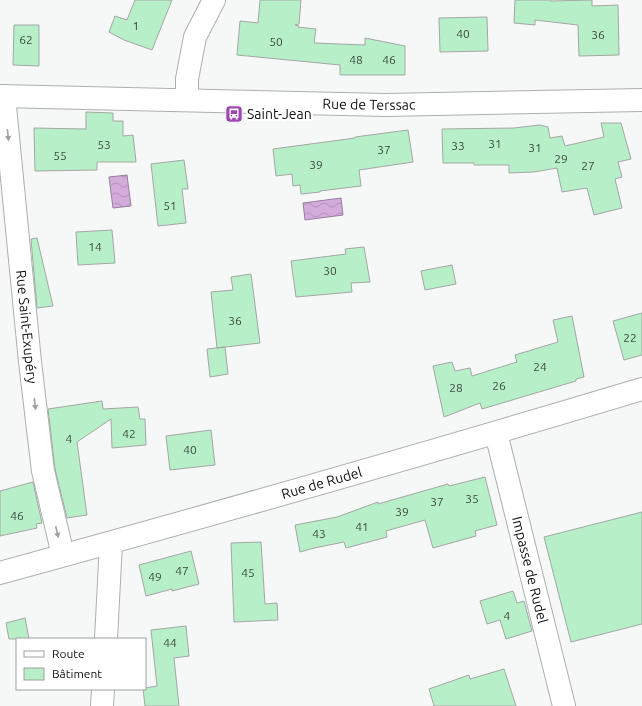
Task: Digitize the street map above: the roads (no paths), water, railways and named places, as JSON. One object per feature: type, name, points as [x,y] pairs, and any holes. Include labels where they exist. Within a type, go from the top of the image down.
[{"type":"street","points":[[186,100],[187,79],[195,37],[214,0]]},
{"type":"street","name":"Rue de Terssac","points":[[2,96],[386,105],[642,100]]},
{"type":"street","name":"Rue Saint-Exupéry","points":[[2,96],[43,471],[63,555]]},
{"type":"street","name":"Rue de Rudel","points":[[0,573],[111,543],[496,433],[642,389]]},
{"type":"street","name":"Impasse de Rudel","points":[[496,433],[564,706]]},
{"type":"street","points":[[106,638],[111,543]]},
{"type":"street","points":[[102,706],[103,690]]},
{"type":"water","points":[[127,175],[131,206],[113,208],[109,177]]},
{"type":"water","points":[[341,198],[343,215],[305,220],[303,203]]},
{"type":"place","name":"Saint-Jean","points":[[234,114]]}]
